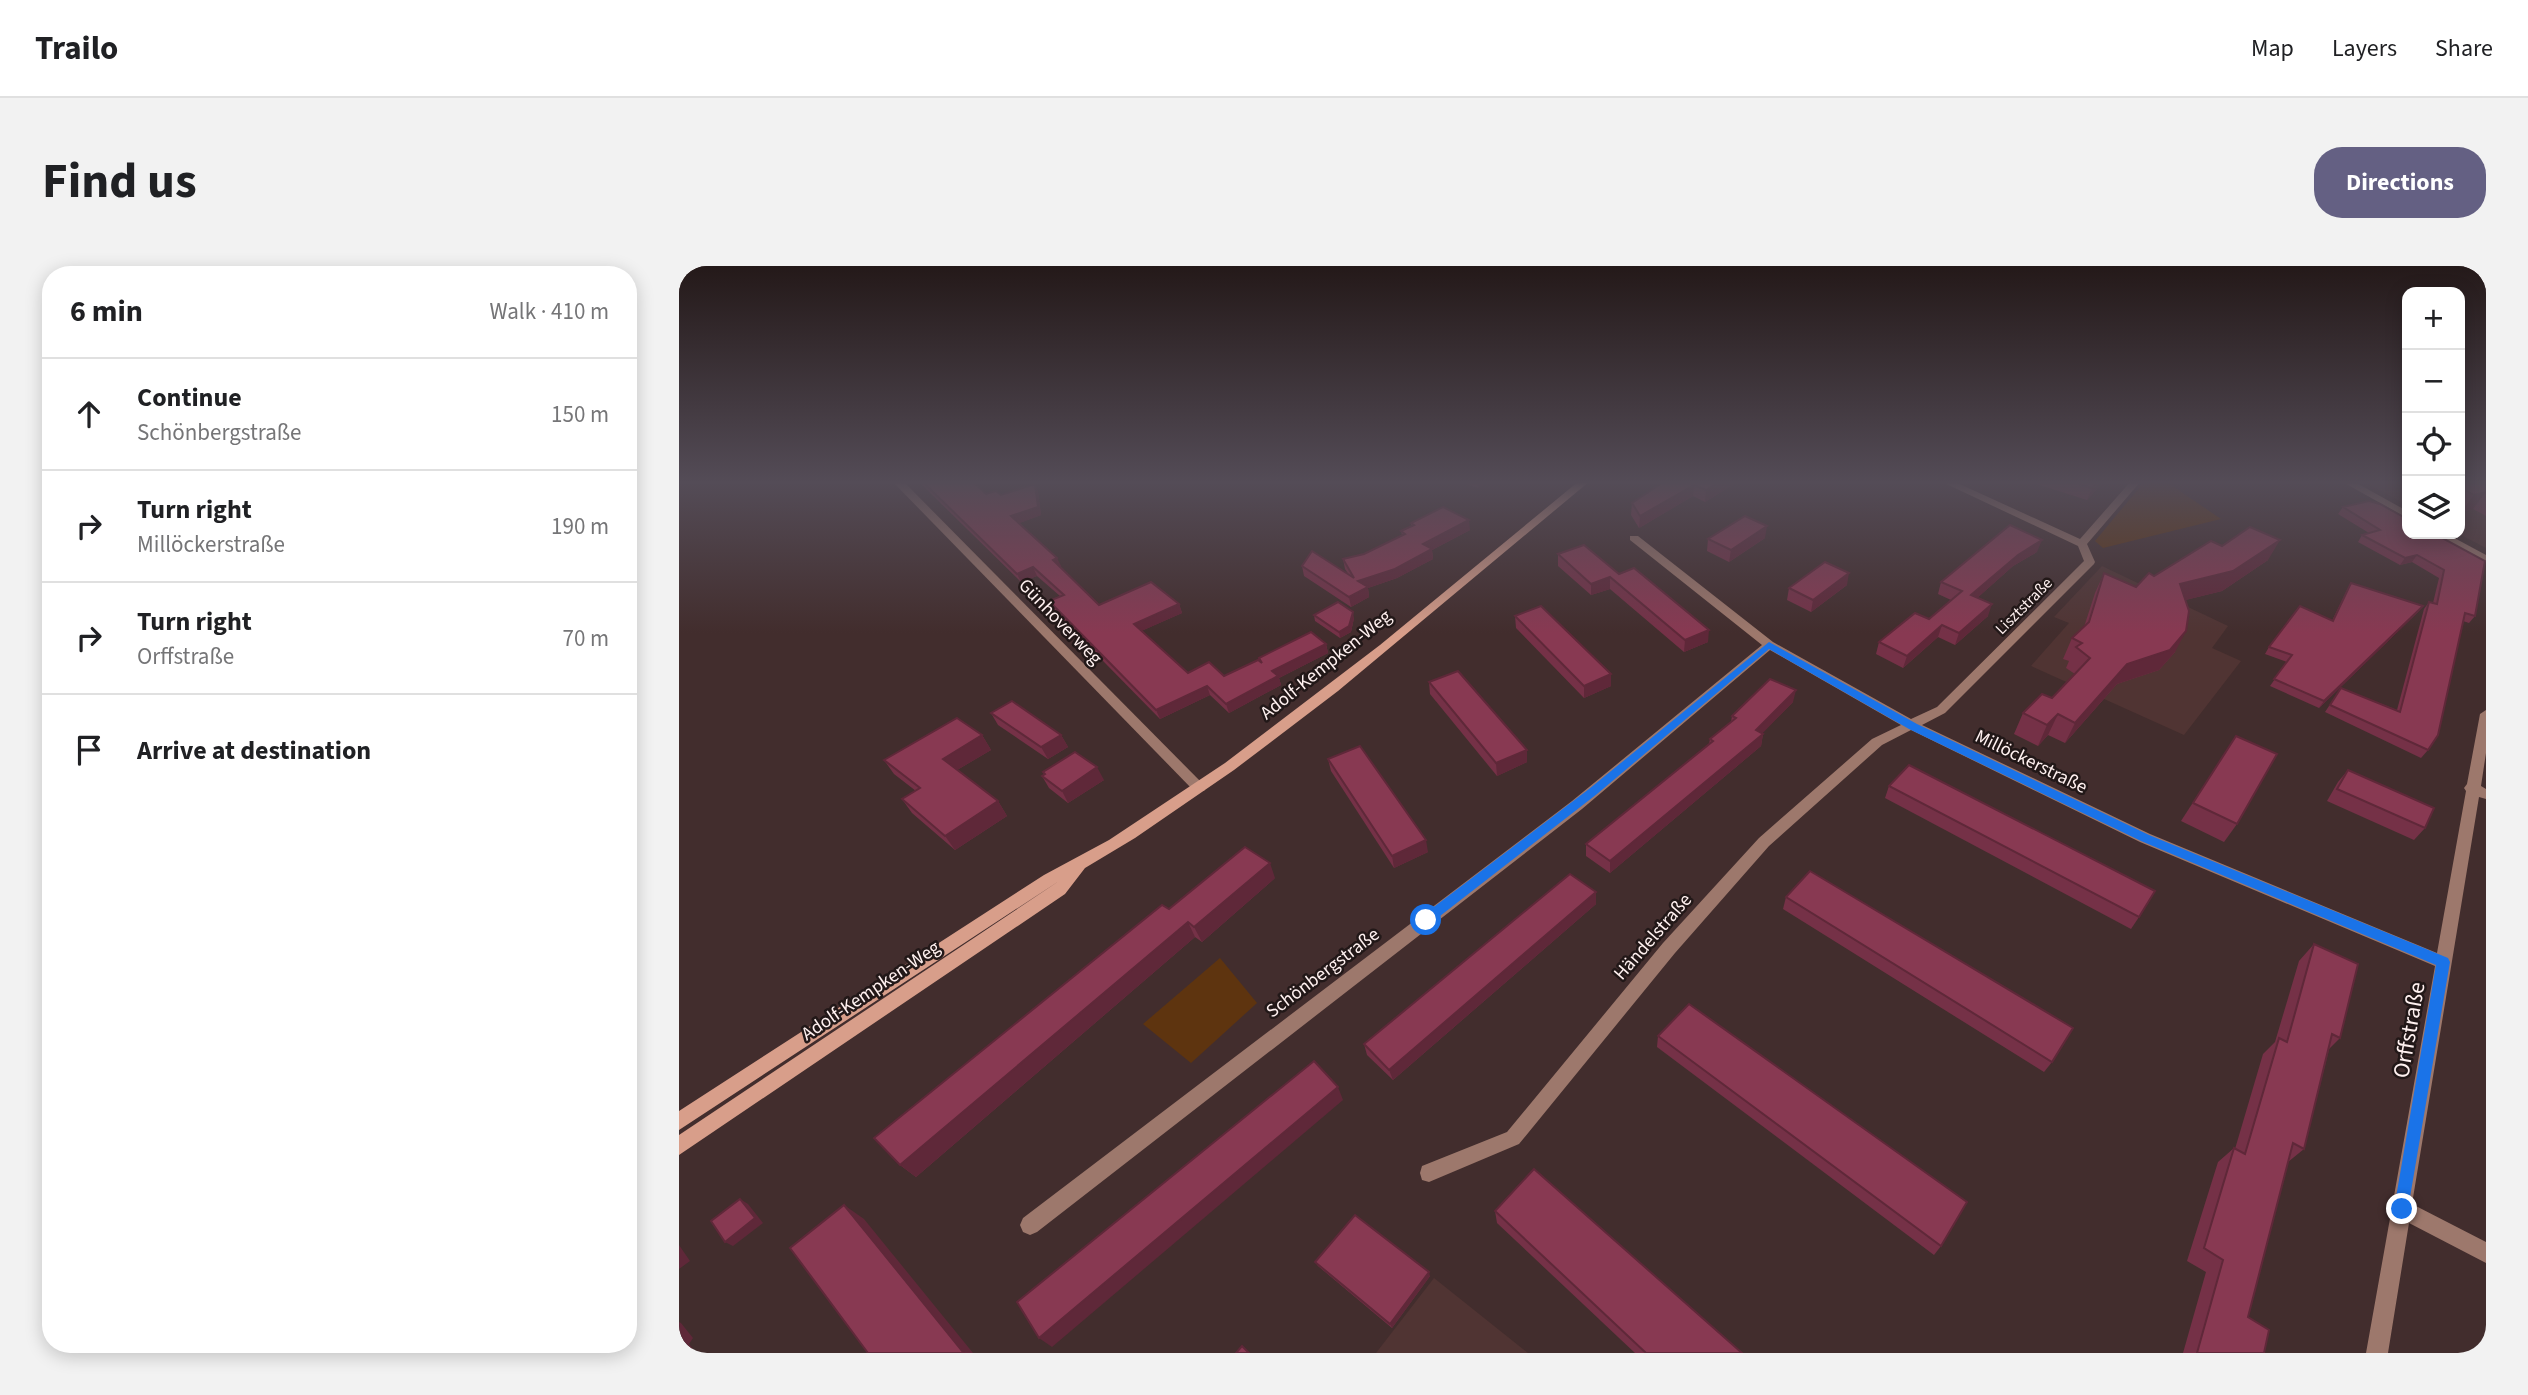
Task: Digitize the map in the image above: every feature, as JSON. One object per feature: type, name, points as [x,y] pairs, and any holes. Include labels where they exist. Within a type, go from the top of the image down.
[{"type":"main road","name":"Adolf-Kempken-Weg","points":[[679,1121],[1049,879],[1081,865],[1199,788],[1273,735],[1523,532]]},
{"type":"main road","name":"Adolf-Kempken-Weg","points":[[679,1146],[1060,890],[1081,865]]},
{"type":"street","name":"Günhoverweg","points":[[947,532],[1199,788]]},
{"type":"street","points":[[2055,532],[2082,544],[2093,532]]},
{"type":"street","name":"Millöckerstraße","points":[[1635,538],[1769,645],[1913,726],[2145,838],[2443,962]]},
{"type":"street","points":[[2450,539],[2486,559]]},
{"type":"street","name":"Lisztstraße","points":[[1913,726],[1941,710],[2090,562],[2082,544]]},
{"type":"street","name":"Schönbergstraße","points":[[1030,1225],[1566,813],[1677,724],[1769,645]]},
{"type":"street","name":"Orffstraße","points":[[2377,1353],[2443,962],[2479,791],[2486,714]]},
{"type":"street","name":"Händelstraße","points":[[1429,1174],[1514,1138],[1669,947],[1764,842],[1877,742],[1913,726]]},
{"type":"street","points":[[2402,1209],[2486,1254]]},
{"type":"shaded area","points":[[2103,532],[2169,532],[2103,548],[2095,541]]},
{"type":"shaded area","points":[[2465,532],[2486,532],[2486,548],[2465,537]]},
{"type":"shaded area","points":[[2102,566],[2228,626],[2212,648],[2241,661],[2184,735],[2031,666],[2069,623],[2054,617]]},
{"type":"shaded area","points":[[1220,958],[1257,1003],[1191,1063],[1143,1024]]},
{"type":"shaded area","points":[[1434,1278],[1528,1353],[1376,1353]]},
{"type":"building","points":[[974,532],[1028,532],[1057,558],[1053,560],[1099,605],[1151,582],[1179,604],[1134,624],[1188,673],[1209,662],[1224,676],[1258,660],[1262,663],[1259,658],[1311,632],[1326,644],[1272,671],[1278,676],[1226,704],[1207,686],[1156,710],[1049,601],[1064,595],[1033,567],[1017,574]]},
{"type":"building","points":[[1402,532],[1447,532],[1423,544],[1432,549],[1395,569],[1358,581],[1368,587],[1349,597],[1302,566],[1312,551],[1354,578],[1343,559],[1364,554],[1405,534]]},
{"type":"building","points":[[1720,532],[1758,532],[1731,550],[1708,539]]},
{"type":"building","points":[[2002,532],[2024,532],[2042,540],[2018,555],[1971,595],[1992,604],[1959,633],[1942,625],[1907,656],[1879,642],[1915,613],[1929,619],[1962,591],[1941,582]]},
{"type":"building","points":[[2243,532],[2261,532],[2280,540],[2233,571],[2180,584],[2189,611],[2186,631],[2170,650],[2127,664],[2075,723],[2058,714],[2047,725],[2023,713],[2042,694],[2052,698],[2090,658],[2076,647],[2082,643],[2072,638],[2089,622],[2104,573],[2136,587],[2149,573],[2154,576],[2211,541],[2222,546]]},
{"type":"building","points":[[2374,532],[2402,532],[2402,539],[2444,539],[2485,561],[2475,616],[2465,613],[2438,735],[2428,750],[2330,705],[2341,688],[2400,712],[2429,602],[2437,604],[2444,570],[2417,555],[2405,558],[2362,535]]},
{"type":"building","points":[[1584,545],[1619,574],[1634,568],[1709,630],[1685,640],[1610,577],[1591,584],[1558,554]]},
{"type":"building","points":[[1825,562],[1849,573],[1813,600],[1789,588]]},
{"type":"building","points":[[2351,583],[2423,606],[2324,701],[2274,679],[2292,655],[2269,647],[2300,606],[2333,621]]},
{"type":"building","points":[[1338,602],[1353,612],[1349,626],[1339,632],[1314,615]]},
{"type":"building","points":[[1541,606],[1611,674],[1584,686],[1515,616]]},
{"type":"building","points":[[1458,671],[1527,750],[1496,763],[1429,682]]},
{"type":"building","points":[[1770,679],[1796,690],[1756,730],[1763,734],[1610,861],[1586,844],[1713,741],[1710,739],[1736,718],[1732,716]]},
{"type":"building","points":[[1012,701],[1061,735],[1041,747],[991,713]]},
{"type":"building","points":[[957,718],[982,735],[943,759],[998,801],[945,836],[902,799],[920,788],[884,760]]},
{"type":"building","points":[[2236,736],[2277,754],[2237,824],[2193,803]]},
{"type":"building","points":[[1360,746],[1426,840],[1392,856],[1328,759]]},
{"type":"building","points":[[1075,752],[1097,767],[1062,791],[1042,776],[1045,774],[1043,772]]},
{"type":"building","points":[[1909,765],[2155,891],[2139,917],[1889,786]]},
{"type":"building","points":[[2348,770],[2434,808],[2425,828],[2337,789]]},
{"type":"building","points":[[1245,847],[1270,863],[1194,927],[1188,922],[900,1165],[874,1138],[1162,905],[1169,909]]},
{"type":"building","points":[[1810,871],[2073,1028],[2052,1062],[1786,897]]},
{"type":"building","points":[[1570,874],[1596,892],[1389,1070],[1364,1044]]},
{"type":"building","points":[[2314,944],[2358,964],[2340,1038],[2332,1034],[2304,1149],[2293,1143],[2248,1317],[2269,1330],[2264,1353],[2197,1353],[2223,1260],[2204,1248],[2234,1148],[2245,1154],[2279,1038],[2287,1042]]},
{"type":"building","points":[[1689,1004],[1967,1202],[1941,1246],[1658,1036]]},
{"type":"building","points":[[1314,1061],[1338,1087],[1039,1338],[1017,1302]]},
{"type":"building","points":[[1534,1169],[1742,1353],[1646,1353],[1495,1211]]},
{"type":"building","points":[[740,1199],[755,1218],[725,1242],[711,1221]]},
{"type":"building","points":[[844,1205],[962,1353],[868,1353],[790,1248]]},
{"type":"building","points":[[1355,1215],[1429,1272],[1390,1324],[1315,1262]]},
{"type":"building","points":[[1242,1346],[1249,1353],[1236,1353]]},
{"type":"route","points":[[1426,920],[1593,792],[1769,645],[1913,726],[2145,838],[2443,962],[2402,1209]]}]
